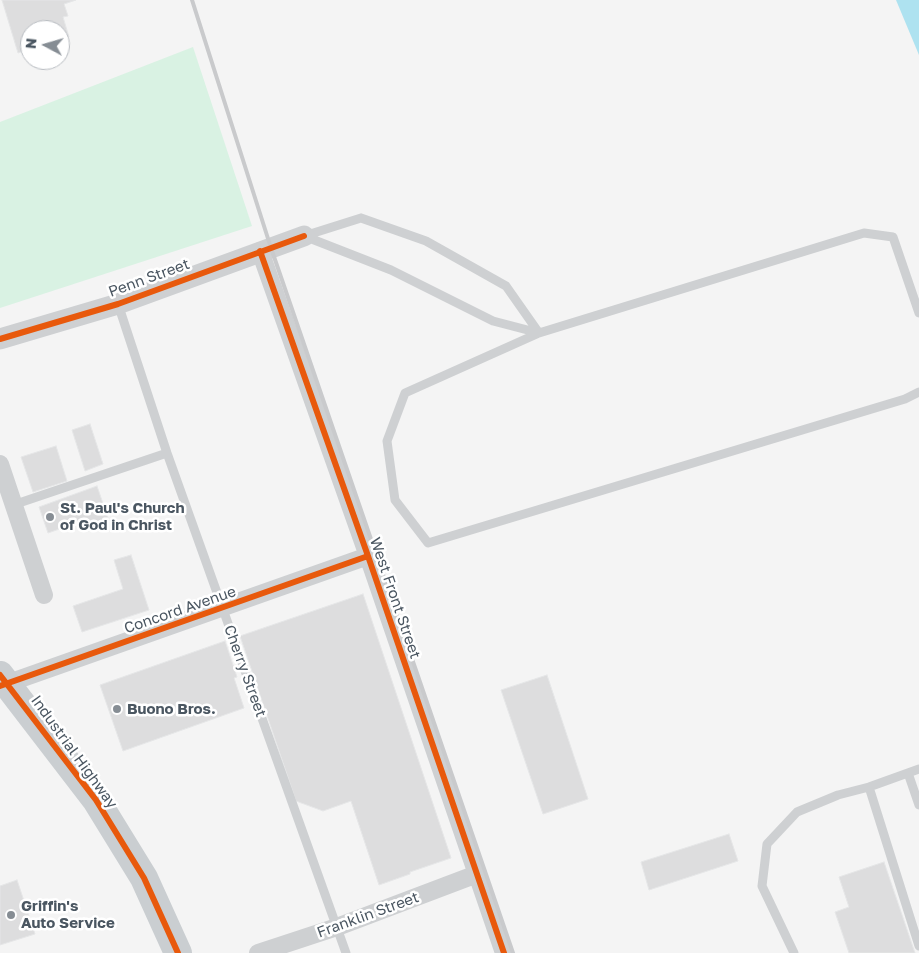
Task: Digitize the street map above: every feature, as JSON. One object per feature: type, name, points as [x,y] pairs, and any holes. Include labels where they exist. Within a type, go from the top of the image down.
[{"type":"main road","name":"Industrial Highway","points":[[3,682],[96,800],[144,878],[178,953]]},
{"type":"street","name":"Penn Street","points":[[0,339],[118,304],[304,236]]},
{"type":"street","name":"West Front Street","points":[[260,251],[368,556],[504,953]]},
{"type":"street","points":[[0,464],[44,595]]},
{"type":"street","name":"Concord Avenue","points":[[3,682],[223,609],[368,556]]},
{"type":"street","name":"Franklin Street","points":[[258,953],[337,927],[477,874]]},
{"type":"lane","points":[[304,236],[361,218],[426,240],[506,286],[540,333]]},
{"type":"lane","points":[[919,313],[893,237],[864,233],[540,333],[405,393],[387,441],[395,500],[428,543],[905,399],[919,392]]},
{"type":"lane","points":[[304,236],[391,270],[493,322],[540,333]]},
{"type":"lane","name":"Cherry Street","points":[[118,304],[167,453],[346,953]]},
{"type":"lane","points":[[13,505],[167,453]]},
{"type":"lane","points":[[794,953],[762,886],[767,844],[797,812],[838,794],[919,769]]},
{"type":"lane","points":[[908,773],[919,805]]},
{"type":"lane","points":[[869,786],[919,946]]},
{"type":"green space","points":[[193,47],[252,226],[0,308],[0,122]]},
{"type":"water","points":[[896,0],[919,0],[919,55]]},
{"type":"building","points":[[2,0],[76,0],[64,4],[68,16],[63,17],[64,20],[20,20],[20,52],[18,53]]},
{"type":"building","points":[[90,424],[103,464],[85,471],[72,430]]},
{"type":"building","points":[[56,446],[67,481],[33,492],[21,457]]},
{"type":"building","points":[[97,486],[109,521],[88,531],[85,520],[48,533],[39,507]]},
{"type":"building","points":[[131,555],[149,610],[82,632],[73,606],[123,589],[114,560]]},
{"type":"building","points":[[363,594],[451,858],[379,885],[351,801],[323,811],[296,801],[240,636]]},
{"type":"building","points":[[225,641],[237,677],[234,678],[244,708],[123,751],[100,685]]},
{"type":"building","points":[[547,675],[588,799],[543,814],[501,690]]},
{"type":"building","points":[[729,834],[738,861],[649,890],[641,862]]},
{"type":"building","points":[[884,862],[915,953],[849,953],[835,912],[849,907],[839,877]]},
{"type":"building","points":[[17,880],[35,934],[0,945],[0,886]]},
{"type":"railway","points":[[192,0],[271,248],[513,953]]},
{"type":"cycle path","points":[[0,339],[118,304],[304,236]]},
{"type":"cycle path","points":[[260,251],[368,556],[504,953]]},
{"type":"cycle path","points":[[0,686],[368,556]]},
{"type":"cycle path","points":[[0,675],[96,800],[144,878],[178,953]]},
{"type":"place","name":"St. Paul's Church of God in Christ","points":[[50,517]]},
{"type":"place","name":"Buono Bros.","points":[[117,709]]},
{"type":"place","name":"Griffin's Auto Service","points":[[11,915]]}]
